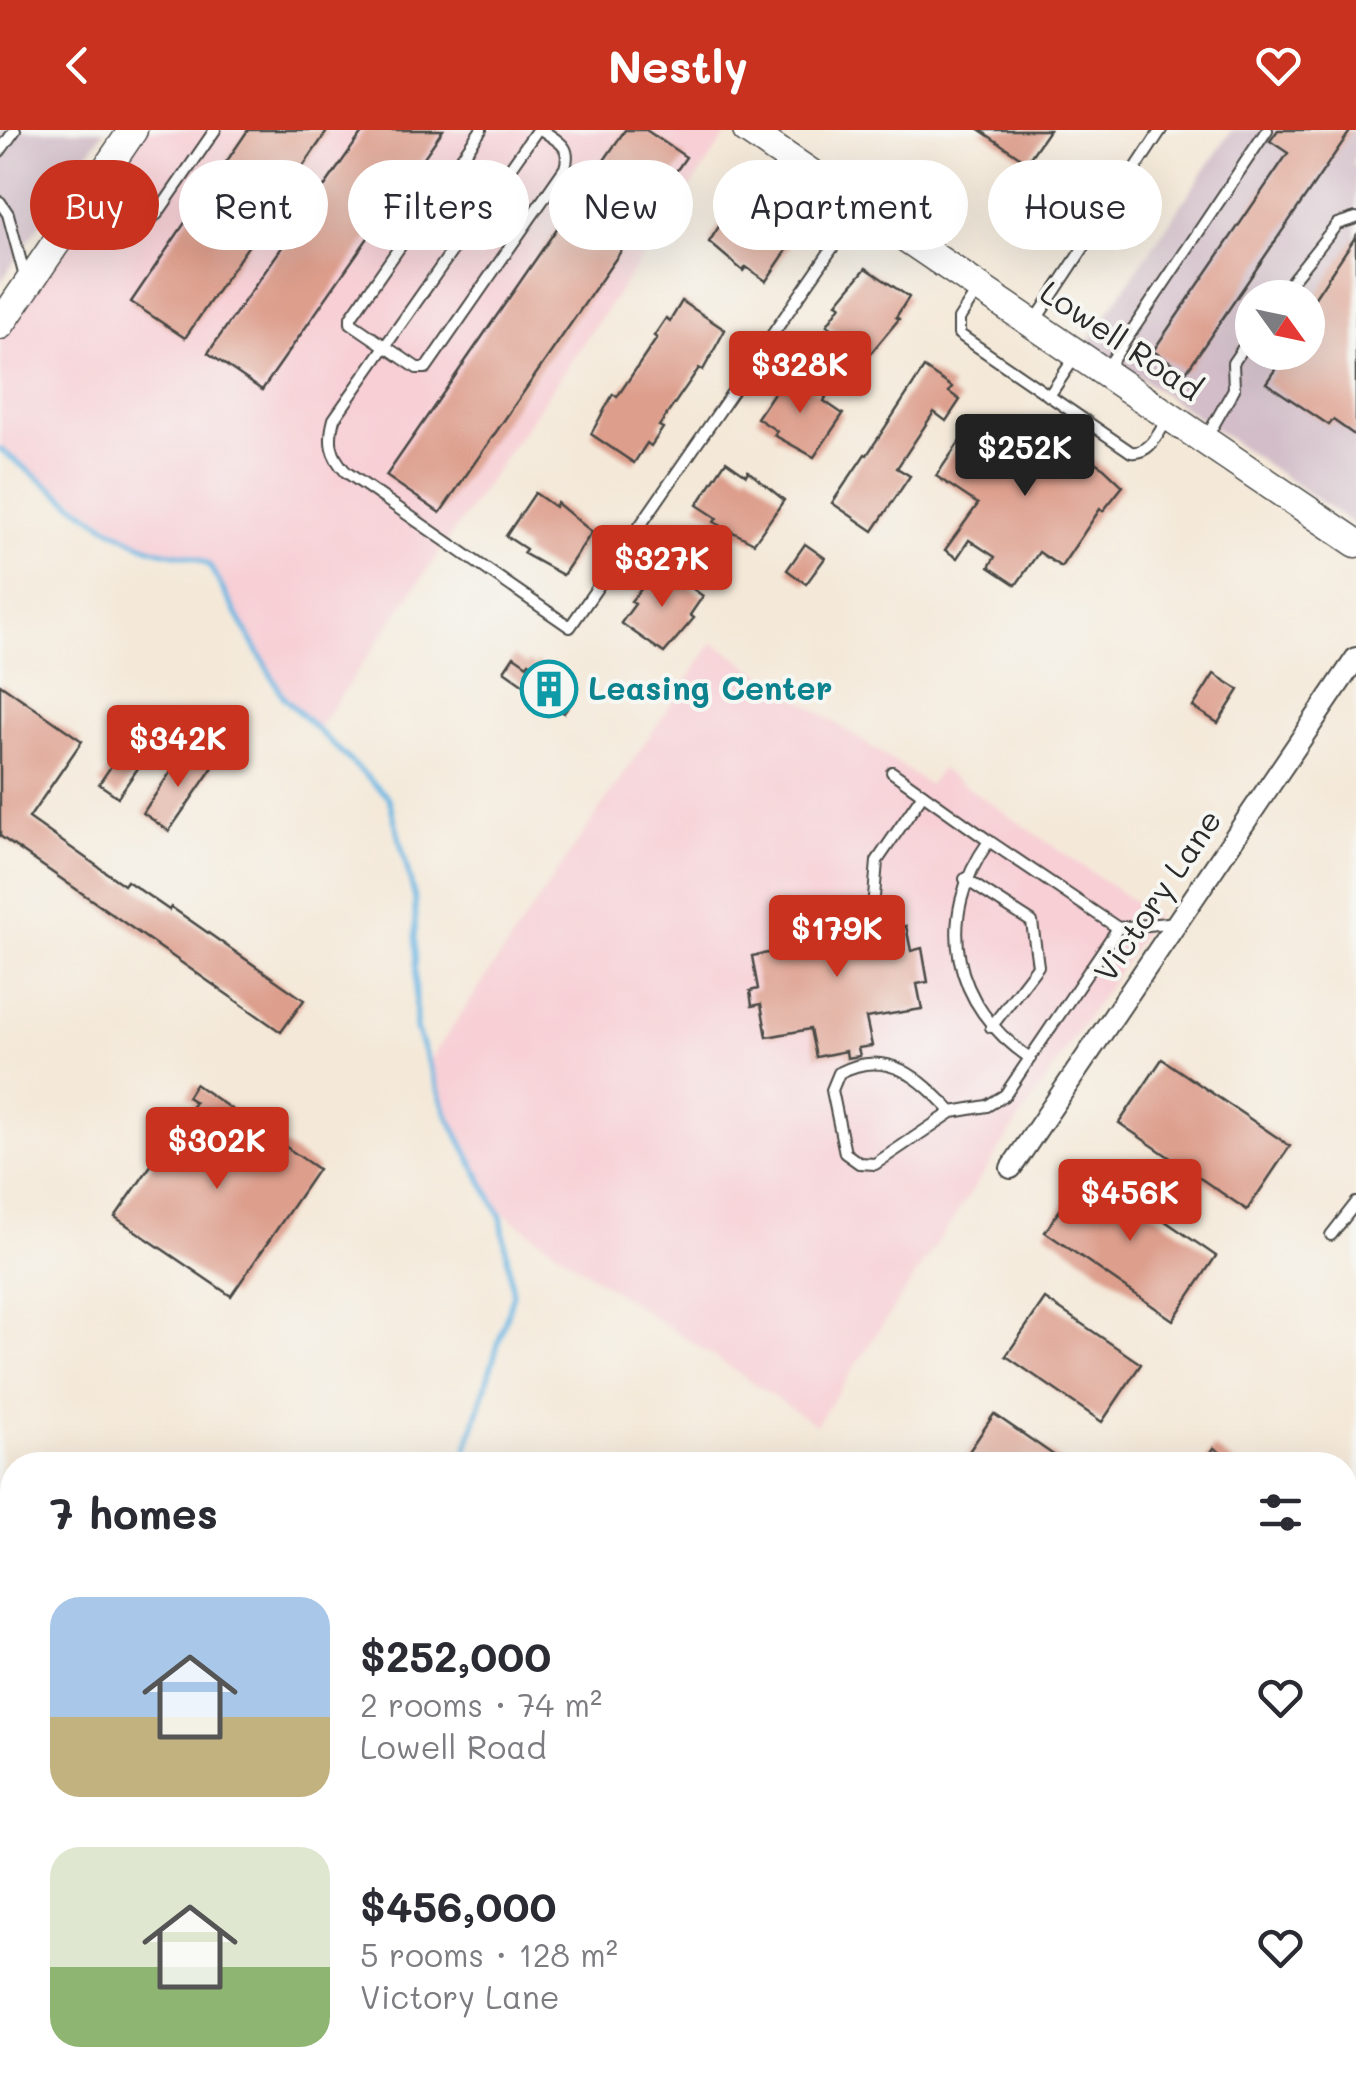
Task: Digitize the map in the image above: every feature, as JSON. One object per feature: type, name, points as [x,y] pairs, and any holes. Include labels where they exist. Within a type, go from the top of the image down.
[{"type":"street","points":[[112,160],[133,130]]},
{"type":"street","name":"Lowell Road","points":[[746,130],[790,160]]},
{"type":"street","points":[[0,325],[51,250]]},
{"type":"street","name":"Lowell Road","points":[[924,250],[1356,543]]},
{"type":"street","name":"Victory Lane","points":[[1010,1168],[1356,658]]},
{"type":"lane","points":[[0,151],[14,130]]},
{"type":"lane","points":[[159,211],[215,130]]},
{"type":"lane","points":[[481,130],[351,316],[351,323],[385,346],[417,368],[426,368],[565,168],[569,156],[566,147],[540,130],[385,346],[334,419],[329,435],[336,462],[346,472],[570,627],[830,250]]},
{"type":"lane","points":[[1034,324],[1161,130]]},
{"type":"lane","points":[[1104,372],[1267,130]]},
{"type":"lane","points":[[0,202],[8,214],[28,284]]},
{"type":"lane","points":[[1292,280],[1337,224],[1356,218]]},
{"type":"lane","points":[[980,287],[958,318],[959,334],[1131,452],[1139,452],[1154,442],[1170,416]]},
{"type":"lane","points":[[1049,396],[1078,353]]},
{"type":"lane","points":[[1205,440],[1234,389],[1235,360]]},
{"type":"lane","points":[[892,772],[1118,928],[1178,922]]},
{"type":"lane","points":[[873,909],[876,861],[922,794]]},
{"type":"lane","points":[[989,842],[966,878],[958,904],[957,941],[969,990],[991,1027],[1030,1058]]},
{"type":"lane","points":[[966,878],[1032,922],[1038,966],[991,1027]]},
{"type":"lane","points":[[952,1112],[931,1090],[890,1063],[852,1066],[839,1073],[832,1090],[845,1153],[859,1163],[875,1164],[952,1112],[987,1106],[1005,1095],[1118,928]]},
{"type":"lane","points":[[1331,1236],[1356,1203]]},
{"type":"shaded area","points":[[0,130],[104,130],[84,160],[30,160],[30,239],[0,283]]},
{"type":"shaded area","points":[[133,130],[730,130],[693,184],[693,160],[549,160],[549,250],[647,250],[317,730],[284,698],[209,565],[192,554],[153,549],[127,536],[0,449],[0,325],[51,250],[159,250],[159,160],[113,160]]},
{"type":"shaded area","points":[[1232,130],[1356,130],[1356,157],[1352,163],[1356,166],[1356,526],[1088,342],[1150,250],[1162,250],[1162,233]]},
{"type":"shaded area","points":[[713,642],[929,785],[941,769],[1155,916],[816,1425],[496,1208],[446,1112],[428,1063]]},
{"type":"building","points":[[248,130],[328,130],[307,160],[228,160]]},
{"type":"building","points":[[364,130],[443,130],[422,160],[348,160],[348,250],[359,250],[262,390],[208,353],[280,250],[328,250],[328,181]]},
{"type":"building","points":[[625,130],[646,130],[686,157],[684,160],[604,160]]},
{"type":"building","points":[[980,130],[1049,130],[1028,160]]},
{"type":"building","points":[[1278,130],[1351,130],[1249,280],[1235,280],[1235,300],[1186,372],[1153,351],[1288,153],[1270,141]]},
{"type":"building","points":[[179,231],[179,250],[246,250],[185,338],[131,302]]},
{"type":"building","points":[[1356,236],[1356,436],[1333,420],[1329,425],[1266,383],[1275,370],[1325,370],[1325,282]]},
{"type":"building","points":[[549,240],[549,250],[622,250],[440,513],[386,476]]},
{"type":"building","points":[[718,250],[787,250],[766,281],[746,267],[743,271]]},
{"type":"building","points":[[866,268],[909,297],[896,317],[899,319],[870,354],[827,325],[841,305],[837,303]]},
{"type":"building","points":[[682,301],[725,330],[703,370],[699,368],[659,426],[663,428],[651,446],[647,443],[634,463],[591,434],[613,394],[617,397],[666,318],[670,321]]},
{"type":"building","points":[[924,368],[952,387],[949,392],[960,400],[946,421],[934,412],[897,468],[910,476],[873,531],[832,503]]},
{"type":"building","points":[[786,375],[826,397],[824,401],[843,414],[814,457],[774,435],[777,431],[757,418]]},
{"type":"building","points":[[1008,420],[998,434],[1000,448],[1025,465],[1048,432],[1104,468],[1123,486],[1103,511],[1100,509],[1061,567],[1039,552],[1016,585],[989,567],[995,557],[969,540],[957,558],[945,550],[978,504],[936,476],[969,428]]},
{"type":"building","points":[[726,461],[746,475],[748,471],[784,500],[754,543],[714,522],[717,518],[697,505]]},
{"type":"building","points":[[535,493],[555,507],[557,503],[592,532],[563,575],[523,553],[526,549],[506,536]]},
{"type":"building","points":[[805,544],[825,558],[806,584],[787,570]]},
{"type":"building","points":[[661,566],[703,596],[690,615],[694,618],[664,653],[621,623],[635,604],[631,601]]},
{"type":"building","name":"Leasing Center","points":[[514,656],[527,665],[529,662],[535,666],[537,662],[572,693],[574,698],[564,713],[504,671]]},
{"type":"building","points":[[1214,674],[1239,690],[1218,723],[1193,707]]},
{"type":"building","points":[[0,684],[82,741],[29,818],[124,885],[127,881],[169,910],[171,907],[304,1000],[281,1032],[0,836]]},
{"type":"building","points":[[143,719],[163,732],[118,797],[99,784]]},
{"type":"building","points":[[186,749],[213,767],[169,831],[143,813]]},
{"type":"building","points":[[844,902],[850,934],[906,926],[911,951],[922,948],[928,982],[917,984],[922,1009],[866,1018],[872,1046],[858,1048],[860,1056],[847,1058],[846,1051],[816,1057],[810,1029],[767,1037],[761,1004],[752,1006],[750,991],[758,989],[752,956],[795,948],[788,912]]},
{"type":"building","points":[[1162,1059],[1290,1146],[1247,1210],[1119,1123]]},
{"type":"building","points":[[195,1084],[318,1169],[231,1296],[115,1217],[195,1102],[187,1097]]},
{"type":"building","points":[[1088,1168],[1216,1256],[1173,1320],[1045,1232]]},
{"type":"building","points":[[1045,1299],[1141,1364],[1102,1422],[1006,1356]]},
{"type":"building","points":[[994,1414],[1049,1452],[969,1452]]},
{"type":"waterway","points":[[0,449],[111,529],[150,548],[209,565],[284,698],[389,798],[415,899],[416,1029],[446,1112],[501,1217],[513,1294],[466,1452]]},
{"type":"place","name":"Leasing Center","points":[[549,689]]}]
